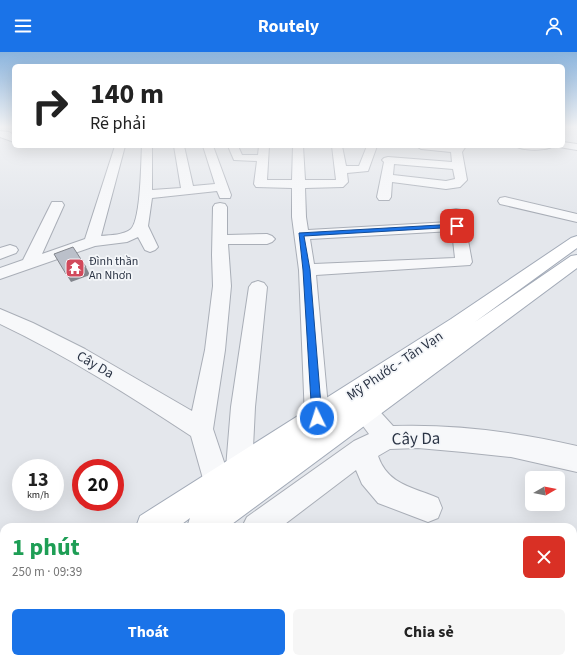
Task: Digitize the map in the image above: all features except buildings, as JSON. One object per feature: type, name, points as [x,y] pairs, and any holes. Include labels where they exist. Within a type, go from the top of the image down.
[{"type":"main road","name":"Mỹ Phước - Tân Vạn","points":[[157,523],[458,324],[577,241]]},
{"type":"main road","name":"Mỹ Phước - Tân Vạn","points":[[217,522],[365,411],[577,260]]},
{"type":"main road","points":[[217,522],[228,476]]},
{"type":"street","points":[[92,242],[118,155]]},
{"type":"street","points":[[0,274],[92,242],[127,237],[135,233],[141,226],[146,195],[147,155]]},
{"type":"street","points":[[181,155],[188,191]]},
{"type":"street","points":[[211,155],[223,196],[220,240],[222,286],[215,350],[201,429],[228,476]]},
{"type":"street","points":[[237,155],[238,158],[253,155]]},
{"type":"street","points":[[264,155],[260,184],[355,185]]},
{"type":"street","points":[[298,155],[301,235],[306,270],[317,418]]},
{"type":"street","points":[[338,155],[342,182],[339,184]]},
{"type":"street","points":[[340,170],[364,169],[369,155]]},
{"type":"street","points":[[384,196],[389,155],[459,166]]},
{"type":"street","points":[[386,178],[446,185],[456,184],[461,180],[457,155]]},
{"type":"street","points":[[146,195],[188,191],[223,196]]},
{"type":"street","points":[[505,201],[577,218]]},
{"type":"street","points":[[30,263],[57,205]]},
{"type":"street","points":[[301,235],[456,220],[464,262],[306,270]]},
{"type":"street","points":[[141,226],[150,247]]},
{"type":"street","points":[[220,240],[267,238]]},
{"type":"street","points":[[228,476],[243,407],[258,287]]},
{"type":"street","name":"Cây Da","points":[[0,316],[37,332],[106,371],[201,429]]},
{"type":"street","points":[[365,411],[387,438]]},
{"type":"street","name":"Cây Da","points":[[263,523],[363,450],[387,438],[418,436],[463,440],[542,450],[577,459]]},
{"type":"street","points":[[363,450],[371,475],[388,493],[428,508]]},
{"type":"place","name":"Đình thần An Nhơn","points":[[75,268]]},
{"type":"route","points":[[317,418],[306,270],[301,235],[457,226]]}]
